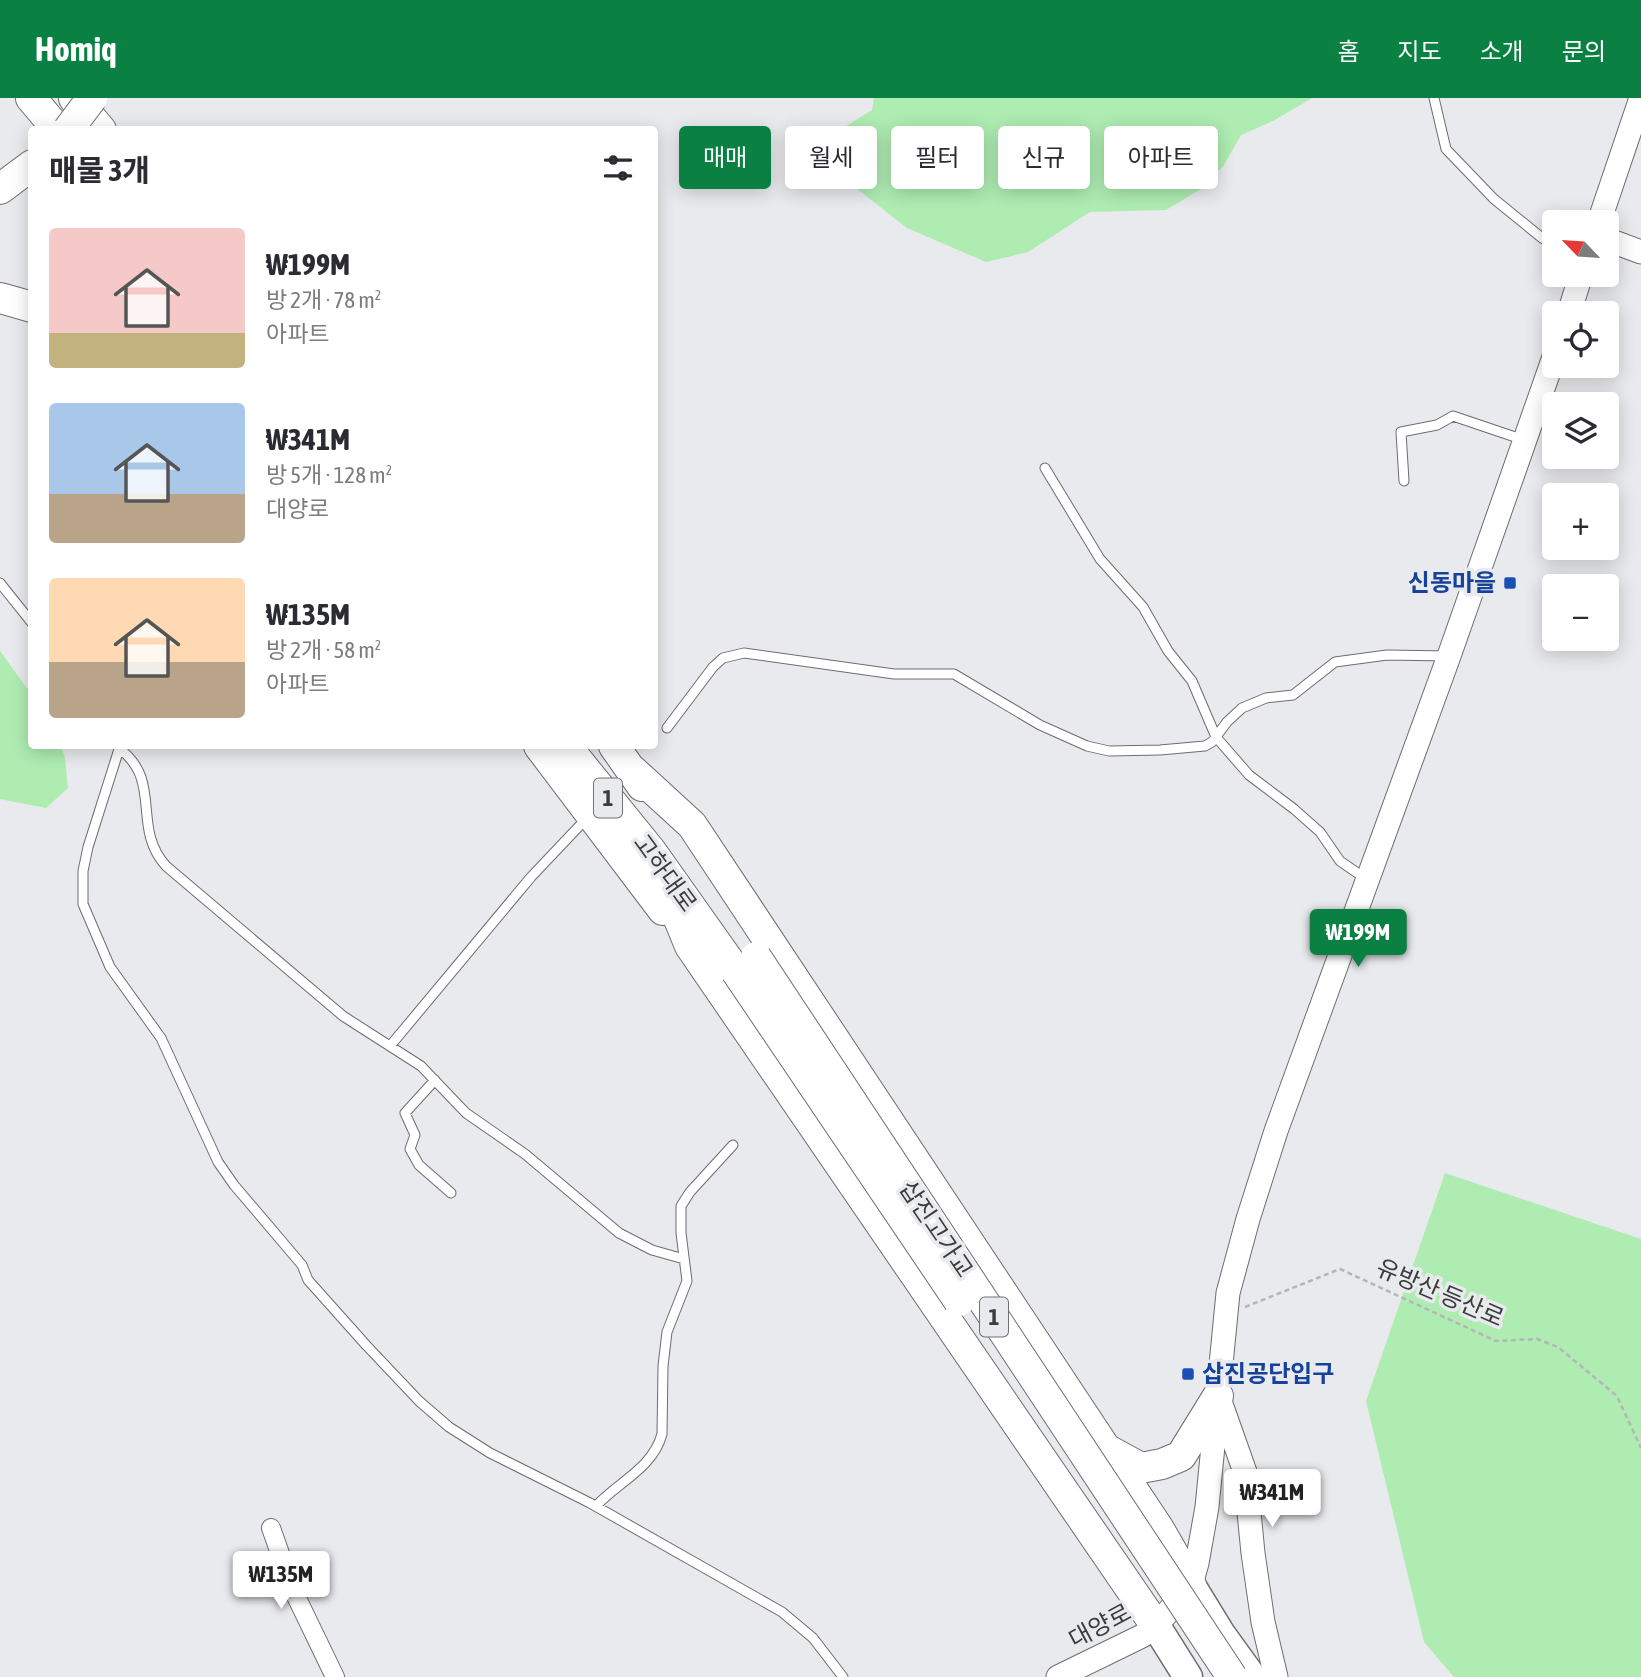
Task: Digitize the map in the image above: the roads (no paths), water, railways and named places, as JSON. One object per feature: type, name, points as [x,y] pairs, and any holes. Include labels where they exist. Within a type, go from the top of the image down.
[{"type":"highway","points":[[31,98],[55,126]]},
{"type":"highway","points":[[74,98],[98,126]]},
{"type":"highway","points":[[71,126],[92,98]]},
{"type":"highway","points":[[0,189],[28,168]]},
{"type":"highway","points":[[0,298],[28,306]]},
{"type":"highway","points":[[541,749],[690,946],[1156,1626]]},
{"type":"highway","name":"고하대로","points":[[568,749],[746,964]]},
{"type":"highway","name":"고하대로","points":[[616,749],[632,770],[746,964]]},
{"type":"highway","points":[[632,770],[692,825],[1158,1530],[1191,1585]]},
{"type":"highway","points":[[650,851],[690,946]]},
{"type":"highway","name":"삽진고가교","points":[[746,964],[1208,1677]]},
{"type":"highway","name":"삽진고가교","points":[[746,964],[1232,1677]]},
{"type":"highway","points":[[1102,1447],[1141,1468],[1162,1464],[1181,1456],[1218,1396]]},
{"type":"main road","points":[[1191,1585],[1252,1677]]},
{"type":"main road","points":[[1156,1626],[1188,1677]]},
{"type":"street","points":[[1603,210],[1641,98]]},
{"type":"street","points":[[1619,244],[1641,252]]},
{"type":"street","points":[[1191,1585],[1207,1507],[1228,1293],[1265,1162],[1547,378]]},
{"type":"street","points":[[1218,1396],[1245,1472],[1261,1608],[1276,1677]]},
{"type":"street","points":[[271,1528],[293,1590],[335,1677]]},
{"type":"street","name":"대양로","points":[[1058,1677],[1135,1640],[1156,1626],[1191,1585]]},
{"type":"lane","points":[[1434,98],[1446,149],[1494,199],[1542,237]]},
{"type":"lane","points":[[1404,481],[1401,432],[1437,425],[1452,416],[1526,440]]},
{"type":"lane","points":[[1045,467],[1073,518],[1100,559],[1143,607],[1168,651],[1192,681],[1216,737],[1249,775],[1320,832],[1340,861],[1367,880]]},
{"type":"lane","points":[[0,583],[28,618]]},
{"type":"lane","points":[[667,728],[713,667],[723,659],[744,653],[894,674],[954,674],[1040,725],[1098,750],[1160,750],[1205,746],[1242,708],[1266,698],[1293,695],[1335,662],[1387,654],[1449,656]]},
{"type":"lane","points":[[119,749],[88,847],[83,871],[83,904],[110,968],[161,1038],[218,1162],[234,1185],[302,1265],[308,1280],[419,1401],[449,1427],[490,1453],[596,1506],[782,1612],[813,1638],[843,1677]]},
{"type":"lane","points":[[122,749],[139,771],[145,789],[150,842],[153,851],[166,866],[343,1016],[413,1059],[466,1113],[525,1154],[619,1233],[652,1250],[684,1259]]},
{"type":"lane","points":[[390,1046],[531,877],[585,820]]},
{"type":"lane","points":[[435,1080],[405,1114],[415,1135],[410,1149],[419,1165],[451,1193]]},
{"type":"lane","points":[[596,1506],[610,1491],[643,1466],[660,1443],[667,1332],[687,1281],[681,1233],[681,1206],[690,1192],[733,1145]]},
{"type":"place","name":"신동마을","points":[[1510,583]]},
{"type":"place","name":"삽진공단입구","points":[[1188,1374]]}]
